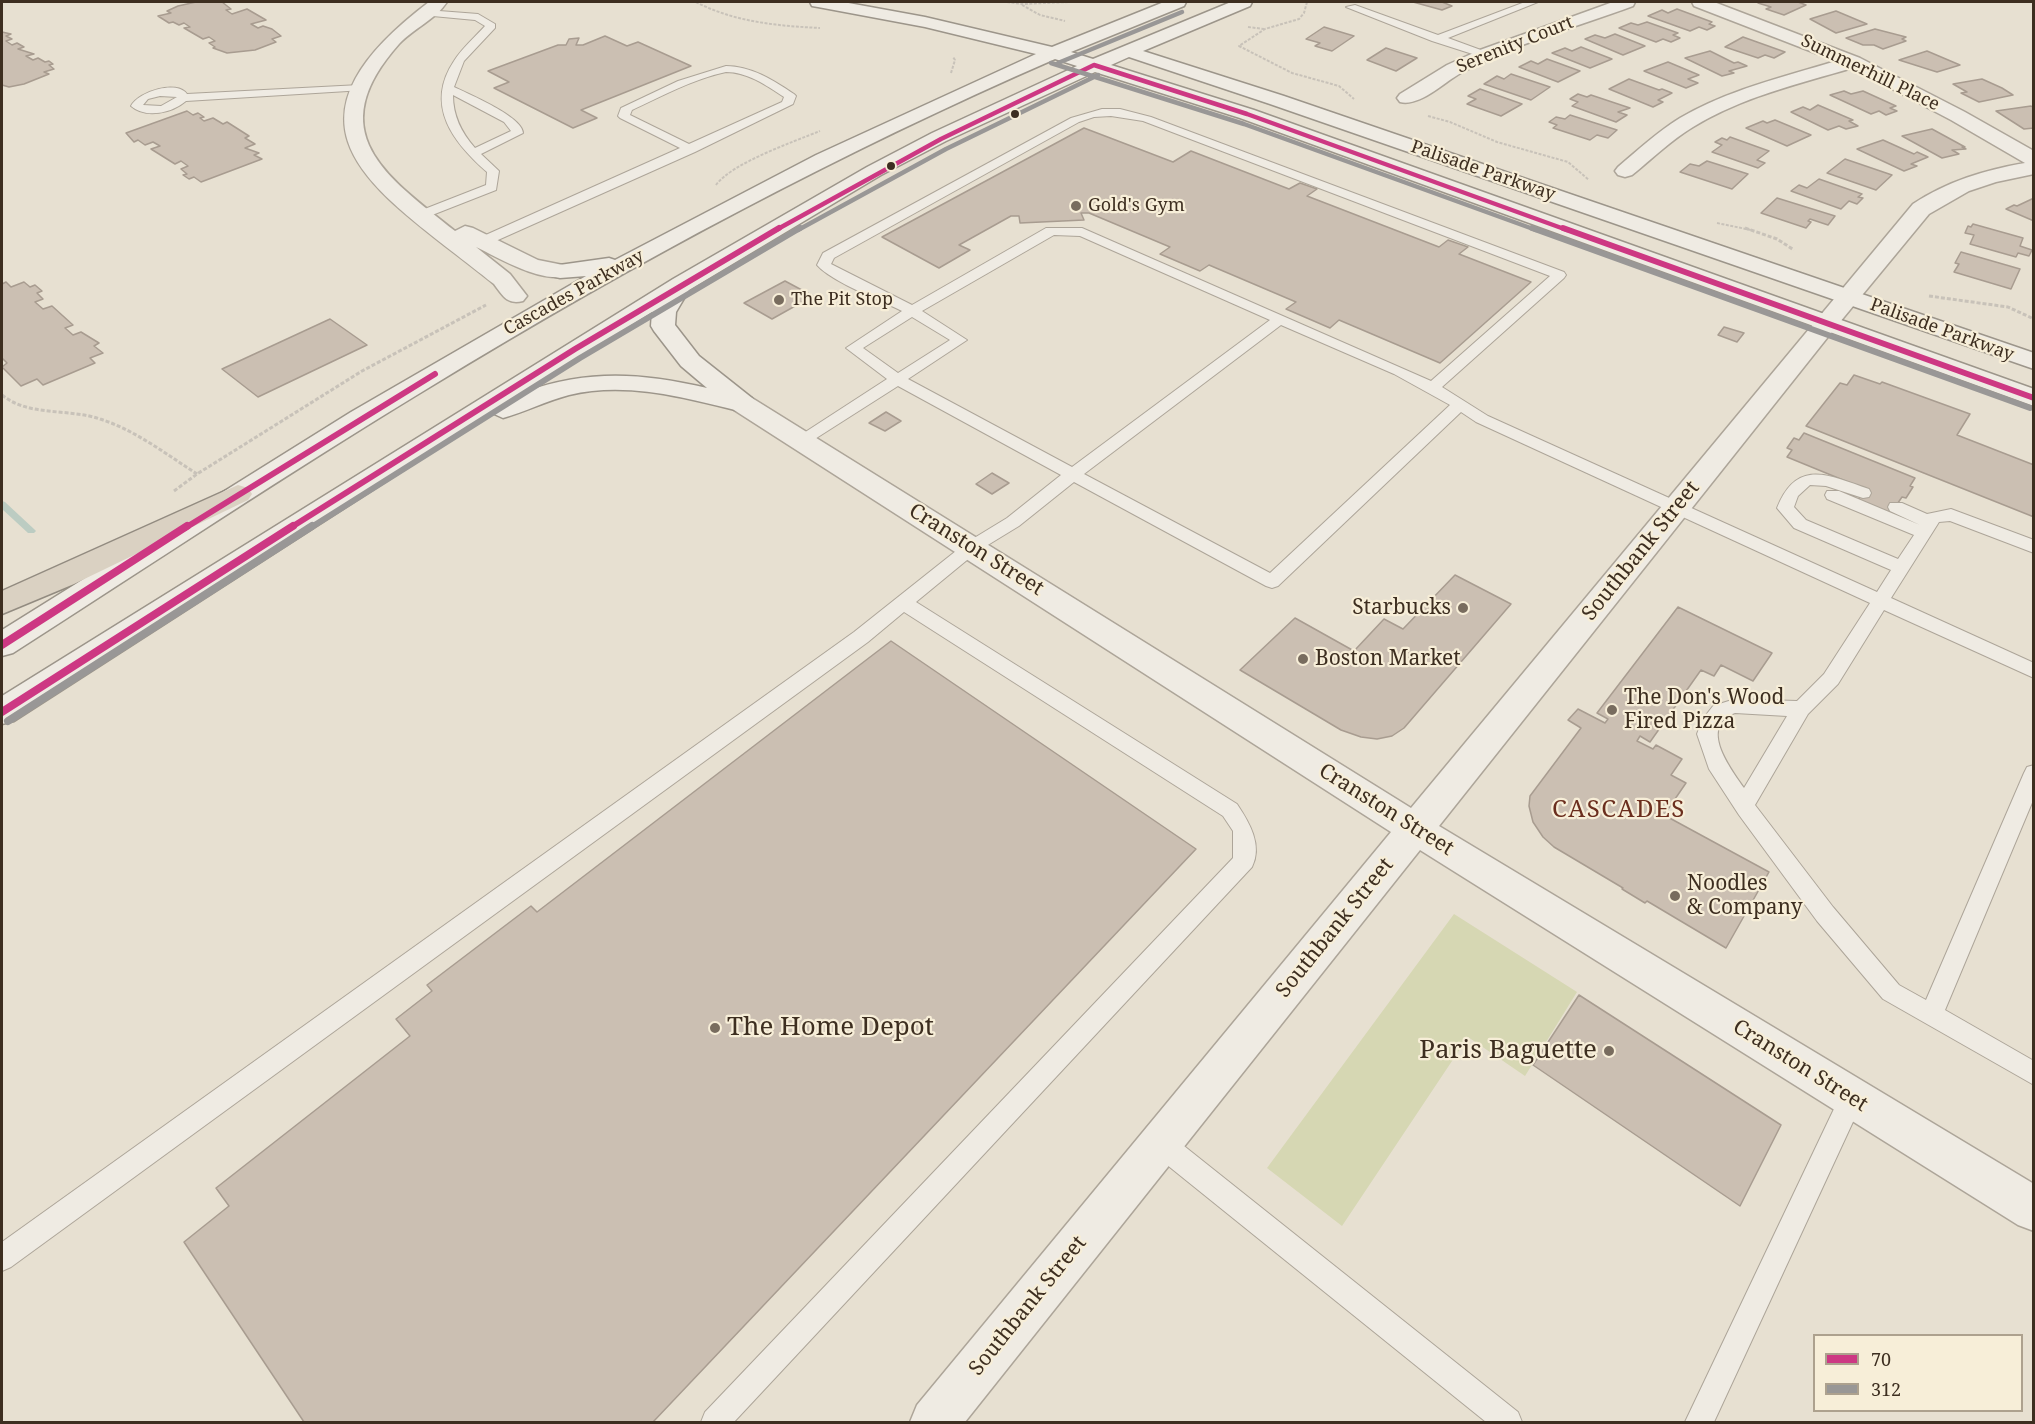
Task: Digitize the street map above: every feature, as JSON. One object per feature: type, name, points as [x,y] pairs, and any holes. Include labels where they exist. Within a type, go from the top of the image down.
[{"type":"highway","points":[[2,603],[63,577],[238,494]]},
{"type":"main road","name":"Palisade Parkway","points":[[818,2],[925,22],[1062,36],[1094,65],[1837,309],[2034,362]]},
{"type":"main road","name":"Cascades Parkway","points":[[2,645],[238,494],[500,334],[648,252],[1062,36],[1086,39],[1178,2]]},
{"type":"main road","points":[[2,712],[421,444],[681,284],[874,171],[939,137],[1094,65],[1244,2]]},
{"type":"main road","name":"Serenity Court","points":[[1407,98],[1454,69],[1485,55],[1627,2]]},
{"type":"main road","name":"Summerhill Place","points":[[1700,2],[1854,62],[1958,116],[2034,160]]},
{"type":"main road","points":[[432,7],[394,39],[366,74],[353,113],[354,133],[369,166],[387,187],[502,279],[515,296],[518,302],[514,315],[500,334]]},
{"type":"main road","name":"Palisade Parkway","points":[[1086,39],[1277,100],[1837,309],[2034,398]]},
{"type":"main road","points":[[1625,171],[1686,124],[1713,109],[1749,94],[1854,62]]},
{"type":"main road","name":"Southbank Street","points":[[934,1422],[1921,208],[1939,195],[1962,184],[1984,177],[2034,168]]},
{"type":"main road","points":[[422,215],[484,241],[531,265],[560,270],[587,270],[648,252]]},
{"type":"main road","points":[[681,284],[664,312],[663,326],[690,361],[743,404]]},
{"type":"main road","points":[[421,444],[557,390],[597,383],[633,383],[674,388],[743,404]]},
{"type":"main road","name":"Cranston Street","points":[[743,404],[1415,829],[2034,1209]]},
{"type":"lane","points":[[1436,39],[1533,2]]},
{"type":"lane","points":[[422,215],[492,188],[493,171],[472,154],[454,133],[446,94],[457,64],[491,26],[478,17],[432,7]]},
{"type":"lane","points":[[1351,7],[1485,55]]},
{"type":"lane","points":[[484,241],[691,149],[787,104],[790,96],[780,88],[736,69],[717,69],[627,108],[624,116],[691,149]]},
{"type":"lane","points":[[183,98],[360,87]]},
{"type":"lane","points":[[448,88],[508,120],[518,128],[517,133],[512,136],[472,154]]},
{"type":"lane","points":[[801,440],[960,339],[912,311],[835,273],[824,264],[828,256],[1075,120],[1091,113],[1108,111],[1128,113],[1559,275],[1434,387]]},
{"type":"lane","points":[[1461,404],[1272,582],[897,379],[853,348],[912,311],[1051,231],[1082,232],[1434,387],[1461,404],[1482,419],[2034,671]]},
{"type":"lane","points":[[2,1258],[861,637],[972,547],[1013,522],[1072,474],[1280,319]]},
{"type":"lane","points":[[1863,493],[1814,478],[1801,482],[1787,501],[1785,508],[1800,524],[1902,568]]},
{"type":"lane","points":[[1823,480],[1834,496],[1927,527]]},
{"type":"lane","points":[[1896,507],[1927,527]]},
{"type":"lane","points":[[1744,806],[1801,709],[1832,679],[1934,517],[1941,514],[1952,514],[2034,547]]},
{"type":"lane","points":[[716,1422],[1244,861],[1243,830],[1230,810],[903,602]]},
{"type":"lane","points":[[1801,709],[1736,706],[1720,711],[1713,717],[1707,734],[1716,763],[1744,806],[1825,914],[1891,992],[2034,1074]]},
{"type":"lane","points":[[1931,1015],[2034,772]]},
{"type":"lane","points":[[1699,1422],[1852,1098]]},
{"type":"lane","points":[[1160,1143],[1508,1422]]},
{"type":"path","points":[[1007,2],[1022,4],[1069,2]]},
{"type":"path","points":[[1022,4],[1040,15],[1062,36]]},
{"type":"path","points":[[172,492],[362,371],[489,304]]},
{"type":"path","points":[[2,395],[9,403],[34,410],[67,411],[110,422],[129,430],[197,474]]},
{"type":"green space","points":[[1454,914],[1577,992],[1525,1076],[1468,1037],[1342,1226],[1267,1168]]},
{"type":"building","points":[[196,2],[222,2],[231,9],[226,10],[232,14],[247,9],[266,20],[251,24],[258,28],[263,26],[272,29],[281,36],[272,39],[276,42],[255,50],[227,53],[213,48],[215,47],[209,43],[215,41],[209,37],[203,39],[184,28],[190,27],[184,23],[179,25],[169,23],[158,16],[171,13],[167,11],[178,6]]},
{"type":"building","points":[[1413,2],[1442,2],[1452,6],[1442,10]]},
{"type":"building","points":[[1798,2],[1806,5],[1784,15],[1766,9],[1771,7],[1758,3]]},
{"type":"building","points":[[1677,9],[1712,22],[1709,24],[1715,26],[1707,30],[1699,27],[1690,31],[1648,16],[1662,10],[1668,13]]},
{"type":"building","points":[[1836,11],[1867,24],[1836,33],[1810,19]]},
{"type":"building","points":[[1647,22],[1678,33],[1673,35],[1680,38],[1671,42],[1663,39],[1656,42],[1619,28],[1631,23],[1638,25]]},
{"type":"building","points":[[1324,27],[1354,36],[1332,51],[1315,46],[1320,43],[1306,39]]},
{"type":"building","points":[[1875,29],[1906,37],[1902,39],[1906,41],[1883,49],[1874,45],[1863,45],[1846,38]]},
{"type":"building","points":[[2,32],[11,34],[6,36],[12,39],[6,41],[12,45],[17,43],[24,47],[18,49],[34,54],[26,56],[33,60],[38,58],[45,62],[49,61],[53,64],[49,65],[54,69],[44,72],[49,74],[24,84],[9,87],[2,85]]},
{"type":"building","points":[[1615,34],[1645,46],[1623,55],[1585,39],[1595,35],[1605,38]]},
{"type":"building","points":[[605,36],[627,46],[638,42],[691,66],[581,110],[597,118],[573,128],[494,88],[509,82],[488,71],[558,45],[566,45],[569,39],[579,38],[576,45],[583,45]]},
{"type":"building","points":[[1743,37],[1785,52],[1774,58],[1765,55],[1758,58],[1725,47]]},
{"type":"building","points":[[1581,47],[1612,59],[1590,68],[1552,53],[1565,48],[1572,51]]},
{"type":"building","points":[[1386,48],[1417,58],[1396,71],[1367,60]]},
{"type":"building","points":[[1710,51],[1734,63],[1738,62],[1747,66],[1729,71],[1734,73],[1722,76],[1685,58]]},
{"type":"building","points":[[1927,51],[1960,65],[1937,72],[1899,60]]},
{"type":"building","points":[[1547,59],[1580,71],[1558,82],[1519,67],[1531,61],[1538,64]]},
{"type":"building","points":[[1668,62],[1699,75],[1688,79],[1698,83],[1686,88],[1644,71]]},
{"type":"building","points":[[1511,74],[1550,87],[1531,100],[1484,84],[1497,76],[1504,79]]},
{"type":"building","points":[[1629,79],[1672,93],[1658,100],[1663,102],[1653,107],[1609,89]]},
{"type":"building","points":[[1982,79],[2013,95],[1979,102],[1961,93],[1967,92],[1953,84]]},
{"type":"building","points":[[1480,89],[1522,104],[1501,116],[1467,104],[1476,99],[1468,96]]},
{"type":"building","points":[[1844,91],[1851,94],[1863,91],[1896,106],[1890,108],[1897,111],[1886,115],[1879,111],[1871,114],[1830,95]]},
{"type":"building","points":[[1578,94],[1587,97],[1591,95],[1630,108],[1618,112],[1627,115],[1616,122],[1572,106],[1578,102],[1570,99]]},
{"type":"building","points":[[1818,105],[1853,120],[1849,121],[1858,126],[1846,129],[1839,126],[1828,130],[1791,112],[1803,107],[1810,110]]},
{"type":"building","points":[[2031,106],[2034,108],[2034,128],[2024,129],[1996,111]]},
{"type":"building","points":[[187,111],[193,115],[198,113],[204,117],[200,118],[204,121],[213,118],[223,124],[227,122],[249,136],[245,138],[255,144],[245,148],[259,153],[254,155],[262,159],[201,182],[194,177],[189,179],[183,175],[187,174],[181,169],[188,166],[181,161],[175,164],[151,149],[160,146],[153,142],[145,145],[138,140],[134,142],[126,133]]},
{"type":"building","points":[[1570,115],[1617,130],[1608,138],[1597,135],[1590,140],[1553,128],[1557,125],[1549,122],[1556,117],[1565,119]]},
{"type":"building","points":[[1775,120],[1811,135],[1787,146],[1746,128],[1763,121],[1767,123]]},
{"type":"building","points":[[1084,128],[1173,162],[1191,151],[1289,189],[1300,183],[1317,189],[1307,196],[1439,247],[1448,240],[1468,247],[1459,254],[1531,282],[1440,363],[1339,320],[1330,328],[1286,309],[1296,302],[1209,265],[1200,271],[1160,254],[1170,247],[1089,213],[1081,213],[1084,220],[1020,223],[1019,216],[1011,216],[959,245],[970,250],[939,268],[882,237]]},
{"type":"building","points":[[1932,129],[1966,149],[1952,150],[1959,154],[1942,158],[1902,136]]},
{"type":"building","points":[[1730,137],[1769,151],[1757,160],[1765,163],[1758,168],[1712,152],[1722,145],[1715,142],[1722,138],[1727,140]]},
{"type":"building","points":[[1883,140],[1914,154],[1917,152],[1928,157],[1911,164],[1917,166],[1904,171],[1857,149]]},
{"type":"building","points":[[1845,159],[1892,175],[1876,190],[1827,173]]},
{"type":"building","points":[[1707,161],[1748,174],[1732,189],[1680,172],[1690,164],[1699,166]]},
{"type":"building","points":[[1819,179],[1862,194],[1858,197],[1863,198],[1857,204],[1849,201],[1841,209],[1791,191],[1799,185],[1807,188]]},
{"type":"building","points":[[1777,198],[1835,216],[1828,225],[1810,219],[1808,221],[1811,222],[1806,228],[1761,213]]},
{"type":"building","points":[[2034,198],[2034,221],[2006,209],[2017,206]]},
{"type":"building","points":[[1973,224],[2023,238],[2020,246],[2032,250],[2029,256],[2018,253],[2016,257],[1970,244],[1974,235],[1965,233],[1968,226],[1971,227]]},
{"type":"building","points":[[1961,252],[2020,269],[2011,289],[1954,272],[1959,264],[1955,263]]},
{"type":"building","name":"The Pit Stop","points":[[785,281],[813,296],[772,319],[744,303]]},
{"type":"building","points":[[6,282],[11,287],[24,282],[30,287],[35,285],[42,291],[37,293],[43,299],[35,302],[43,309],[52,306],[73,325],[65,328],[73,335],[81,332],[99,343],[94,346],[103,353],[90,358],[95,363],[43,385],[37,379],[21,386],[2,367],[7,363],[2,358],[2,284]]},
{"type":"building","points":[[330,319],[367,345],[258,397],[222,369]]},
{"type":"building","points":[[1724,327],[1744,333],[1737,342],[1718,335]]},
{"type":"building","points":[[1854,375],[1880,384],[1882,382],[1970,414],[1957,435],[2034,465],[2034,517],[1806,426],[1840,383],[1847,385]]},
{"type":"building","points":[[886,412],[901,421],[885,431],[869,423]]},
{"type":"building","points":[[1804,433],[1915,478],[1910,486],[1913,487],[1906,498],[1902,497],[1889,516],[1856,503],[1865,489],[1787,457],[1792,450],[1787,448],[1794,438],[1799,440]]},
{"type":"building","points":[[992,473],[1009,483],[992,494],[976,484]]},
{"type":"building","points":[[1455,575],[1511,604],[1404,728],[1392,736],[1377,739],[1361,737],[1341,730],[1240,670],[1295,618],[1354,651],[1384,619],[1403,629]]},
{"type":"building","points":[[1678,607],[1772,653],[1753,681],[1721,665],[1714,676],[1701,670],[1650,742],[1640,736],[1637,741],[1653,749],[1656,745],[1682,759],[1671,775],[1686,783],[1664,815],[1769,872],[1726,948],[1647,901],[1645,903],[1554,847],[1543,837],[1533,822],[1529,806],[1530,796],[1581,728],[1568,720],[1578,709],[1605,723],[1608,719],[1597,713]]},
{"type":"building","name":"The Home Depot","points":[[891,641],[1196,849],[653,1422],[304,1422],[184,1242],[229,1206],[216,1188],[410,1036],[396,1019],[432,991],[427,985],[531,906],[537,912]]},
{"type":"building","points":[[1579,995],[1781,1125],[1740,1206],[1533,1065]]},
{"type":"waterway","points":[[2,504],[31,531]]},
{"type":"transit line","name":"312","points":[[1058,63],[1182,12]]},
{"type":"transit line","name":"312","points":[[1051,63],[1244,124],[2030,408]]},
{"type":"transit line","name":"70","points":[[2,712],[440,433],[720,262],[941,139],[1094,65],[1247,114],[2034,398]]},
{"type":"transit line","name":"312","points":[[8,721],[508,403],[725,271],[946,149],[1098,75]]},
{"type":"transit line","name":"70","points":[[2,645],[238,494],[435,374]]},
{"type":"place","name":"Gold's Gym","points":[[1076,206]]},
{"type":"place","name":"The Pit Stop","points":[[779,300]]},
{"type":"place","name":"Starbucks","points":[[1463,608]]},
{"type":"place","name":"Boston Market","points":[[1303,659]]},
{"type":"place","name":"The Don's Wood Fired Pizza","points":[[1612,710]]},
{"type":"place","name":"Noodles & Company","points":[[1675,896]]},
{"type":"place","name":"The Home Depot","points":[[715,1028]]},
{"type":"place","name":"Paris Baguette","points":[[1609,1051]]},
{"type":"district","name":"CASCADES","points":[[1619,810]]}]
